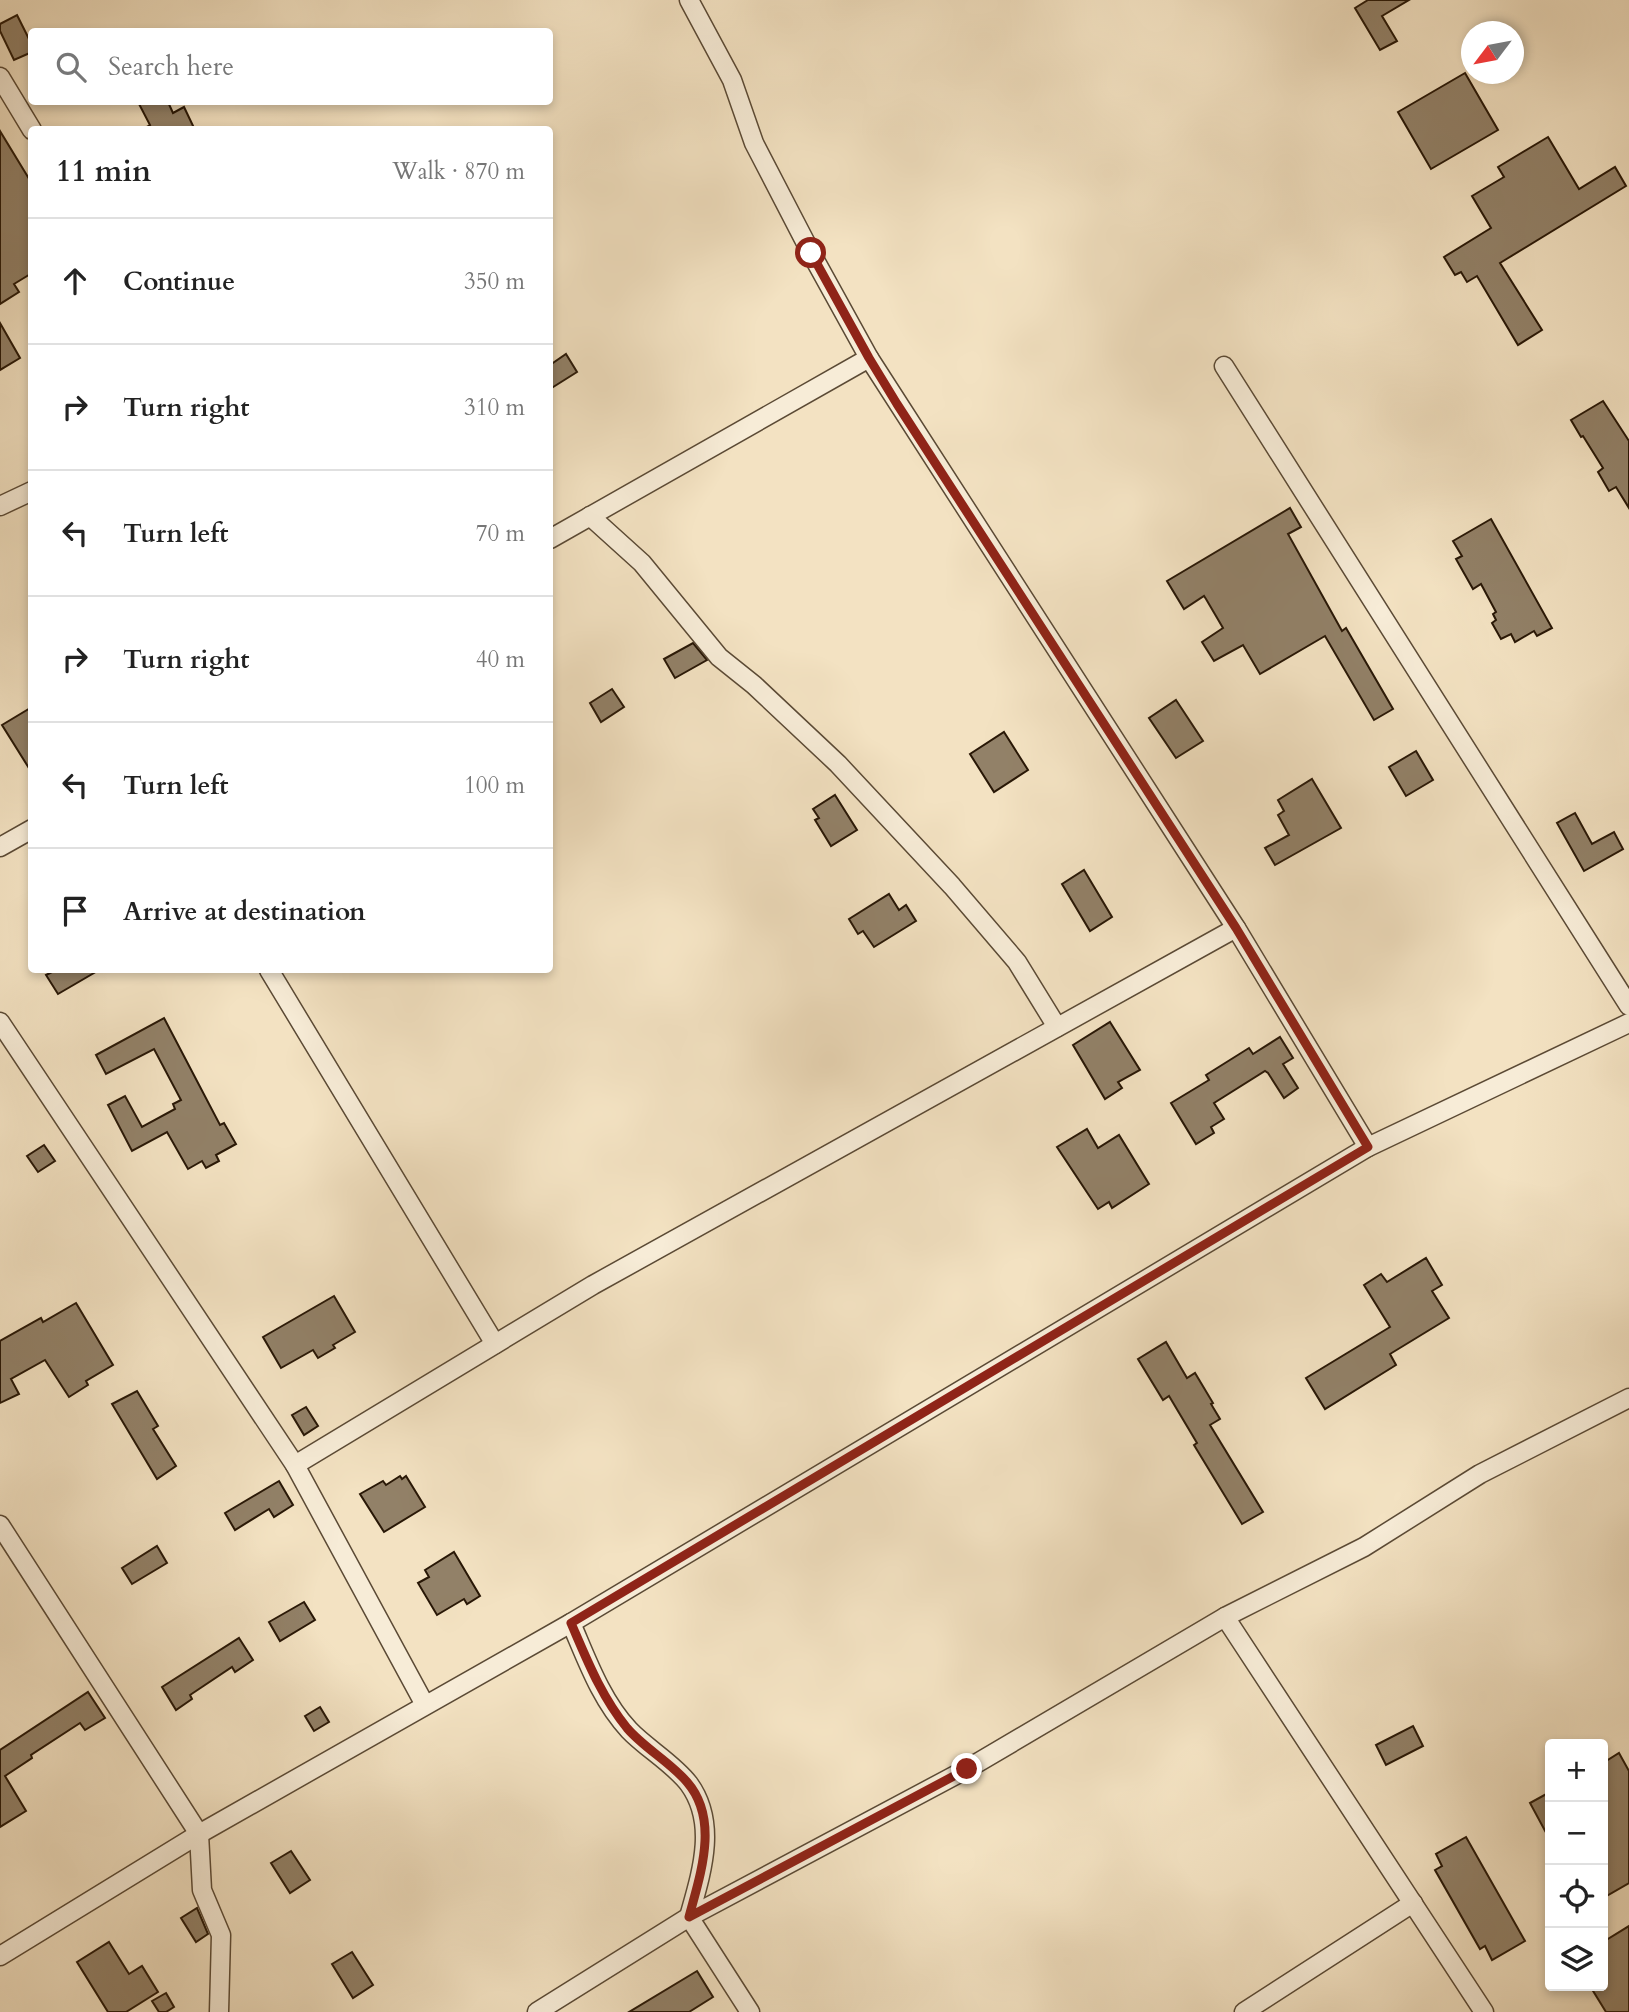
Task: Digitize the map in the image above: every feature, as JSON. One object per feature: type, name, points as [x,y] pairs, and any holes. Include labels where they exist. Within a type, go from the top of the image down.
[{"type":"street","points":[[689,0],[732,80],[754,143],[869,358],[1236,928],[1368,1147]]},
{"type":"street","points":[[0,77],[30,126]]},
{"type":"street","points":[[553,537],[869,358]]},
{"type":"street","points":[[1224,366],[1629,1006]]},
{"type":"street","points":[[0,506],[28,493]]},
{"type":"street","points":[[590,516],[642,563],[719,657],[754,685],[838,764],[952,886],[1017,962],[1057,1027]]},
{"type":"street","points":[[0,847],[28,831]]},
{"type":"street","points":[[295,1465],[605,1278],[1236,928]]},
{"type":"street","points":[[271,973],[495,1344]]},
{"type":"street","points":[[0,1022],[295,1465],[425,1705]]},
{"type":"street","points":[[0,1956],[199,1834],[571,1623],[1368,1147],[1629,1023]]},
{"type":"street","points":[[537,2012],[689,1917],[967,1769],[1225,1617],[1364,1548],[1480,1474],[1629,1398]]},
{"type":"street","points":[[0,1525],[7,1554],[199,1834],[202,1890],[221,1935],[219,2012]]},
{"type":"street","points":[[1225,1617],[1485,2012]]},
{"type":"street","points":[[571,1623],[606,1701],[629,1730],[688,1783],[700,1805],[705,1823],[704,1853],[689,1917],[750,2012]]},
{"type":"street","points":[[1244,2012],[1413,1903]]},
{"type":"building","points":[[1368,0],[1409,0],[1382,16],[1397,41],[1380,50],[1355,8]]},
{"type":"building","points":[[17,15],[28,37],[28,54],[14,60],[0,31],[0,24]]},
{"type":"building","points":[[1461,75],[1461,84],[1471,84],[1498,130],[1431,169],[1398,112]]},
{"type":"building","points":[[140,105],[169,105],[173,113],[184,107],[193,126],[148,126]]},
{"type":"building","points":[[0,131],[28,177],[28,275],[14,284],[19,292],[0,304]]},
{"type":"building","points":[[1548,137],[1579,189],[1615,167],[1626,186],[1500,263],[1542,330],[1518,345],[1477,276],[1467,282],[1461,272],[1455,275],[1444,257],[1491,228],[1472,196],[1504,177],[1498,167]]},
{"type":"building","points":[[0,323],[20,358],[0,370]]},
{"type":"building","points":[[566,354],[577,372],[553,387],[553,363]]},
{"type":"building","points":[[1603,401],[1629,441],[1629,508],[1616,487],[1609,491],[1598,472],[1603,468],[1571,420]]},
{"type":"building","points":[[1290,508],[1301,527],[1288,534],[1342,631],[1346,628],[1393,709],[1374,720],[1325,636],[1260,674],[1243,645],[1214,661],[1202,642],[1223,628],[1206,599],[1204,596],[1184,609],[1167,581]]},
{"type":"building","points":[[1491,519],[1552,628],[1537,636],[1534,631],[1515,642],[1511,634],[1501,639],[1492,623],[1496,620],[1493,614],[1496,612],[1481,584],[1473,589],[1456,559],[1462,556],[1453,541]]},
{"type":"building","points":[[693,643],[707,660],[675,678],[664,659]]},
{"type":"building","points":[[612,689],[624,707],[601,722],[590,703]]},
{"type":"building","points":[[1176,700],[1203,741],[1176,758],[1149,718]]},
{"type":"building","points":[[28,709],[28,767],[2,725]]},
{"type":"building","points":[[1004,732],[1028,770],[994,792],[970,754]]},
{"type":"building","points":[[1416,751],[1433,780],[1406,796],[1389,767]]},
{"type":"building","points":[[1312,779],[1341,828],[1275,865],[1265,848],[1289,835],[1278,815],[1284,811],[1278,800]]},
{"type":"building","points":[[835,795],[857,830],[831,846],[815,820],[819,818],[813,809]]},
{"type":"building","points":[[1575,813],[1592,844],[1614,832],[1623,849],[1584,871],[1557,823]]},
{"type":"building","points":[[1084,870],[1112,917],[1090,931],[1062,884]]},
{"type":"building","points":[[889,894],[899,910],[906,905],[916,921],[874,947],[863,931],[858,934],[849,919]]},
{"type":"building","points":[[50,973],[94,973],[58,994],[46,975]]},
{"type":"building","points":[[164,1018],[220,1125],[224,1123],[236,1144],[216,1155],[219,1161],[206,1168],[202,1161],[188,1169],[167,1132],[132,1151],[108,1105],[125,1096],[142,1127],[175,1109],[173,1104],[181,1100],[154,1049],[106,1074],[96,1055]]},
{"type":"building","points":[[1110,1022],[1140,1070],[1118,1082],[1122,1088],[1105,1099],[1073,1045]]},
{"type":"building","points":[[1280,1037],[1293,1058],[1283,1064],[1298,1088],[1284,1098],[1265,1071],[1214,1103],[1224,1119],[1211,1127],[1214,1133],[1196,1144],[1171,1103],[1209,1080],[1206,1075],[1249,1048],[1253,1054]]},
{"type":"building","points":[[1087,1129],[1098,1148],[1119,1135],[1149,1184],[1112,1208],[1109,1202],[1098,1209],[1057,1147]]},
{"type":"building","points":[[44,1145],[55,1161],[38,1172],[27,1156]]},
{"type":"building","points":[[1426,1258],[1442,1285],[1432,1291],[1449,1318],[1390,1354],[1396,1365],[1325,1409],[1306,1378],[1390,1327],[1364,1285],[1381,1274],[1387,1282]]},
{"type":"building","points":[[334,1296],[355,1332],[318,1358],[313,1350],[281,1368],[263,1337]]},
{"type":"building","points":[[76,1303],[113,1365],[86,1381],[88,1385],[69,1397],[45,1360],[11,1379],[19,1394],[0,1403],[0,1341],[41,1318],[43,1322]]},
{"type":"building","points":[[1166,1342],[1187,1378],[1195,1373],[1213,1403],[1211,1404],[1220,1419],[1210,1425],[1263,1512],[1242,1524],[1194,1445],[1197,1443],[1169,1396],[1163,1400],[1138,1359]]},
{"type":"building","points":[[137,1391],[158,1426],[153,1429],[176,1466],[157,1479],[112,1404]]},
{"type":"building","points":[[306,1407],[318,1426],[304,1435],[292,1415]]},
{"type":"building","points":[[400,1476],[402,1479],[406,1476],[425,1507],[384,1532],[360,1494],[383,1481],[386,1485]]},
{"type":"building","points":[[279,1481],[293,1505],[274,1517],[269,1509],[235,1530],[225,1513]]},
{"type":"building","points":[[157,1546],[167,1563],[132,1584],[122,1568]]},
{"type":"building","points":[[454,1552],[480,1596],[467,1604],[464,1599],[437,1615],[418,1583],[429,1577],[425,1570]]},
{"type":"building","points":[[304,1602],[315,1620],[280,1641],[269,1622]]},
{"type":"building","points":[[239,1638],[253,1660],[235,1672],[232,1667],[190,1695],[192,1699],[176,1710],[162,1687]]},
{"type":"building","points":[[88,1692],[105,1718],[85,1730],[80,1723],[31,1755],[32,1758],[5,1776],[26,1811],[0,1827],[0,1750]]},
{"type":"building","points":[[320,1707],[329,1722],[314,1731],[305,1716]]},
{"type":"building","points":[[1413,1726],[1423,1746],[1386,1765],[1376,1745]]},
{"type":"building","points":[[1619,1753],[1629,1771],[1629,1883],[1608,1895],[1608,1802],[1608,1760]]},
{"type":"building","points":[[1545,1795],[1545,1831],[1530,1803]]},
{"type":"building","points":[[1466,1837],[1525,1941],[1492,1960],[1485,1946],[1480,1949],[1435,1870],[1442,1866],[1436,1854]]},
{"type":"building","points":[[291,1851],[310,1880],[290,1893],[271,1863]]},
{"type":"building","points":[[197,1908],[208,1934],[196,1942],[181,1918]]},
{"type":"building","points":[[1629,1926],[1629,2012],[1606,2012],[1593,1991],[1608,1991],[1608,1939]]},
{"type":"building","points":[[109,1942],[129,1974],[142,1966],[158,1992],[126,2012],[108,2012],[77,1962]]},
{"type":"building","points":[[352,1952],[373,1985],[353,1998],[332,1964]]},
{"type":"building","points":[[697,1971],[713,1997],[689,2012],[629,2012]]},
{"type":"building","points":[[166,1993],[174,2007],[166,2012],[159,2012],[152,2001]]},
{"type":"route","points":[[811,253],[897,404],[1236,928],[1368,1147],[571,1623],[606,1701],[629,1730],[688,1783],[700,1805],[705,1823],[704,1853],[689,1917],[967,1769]]}]
